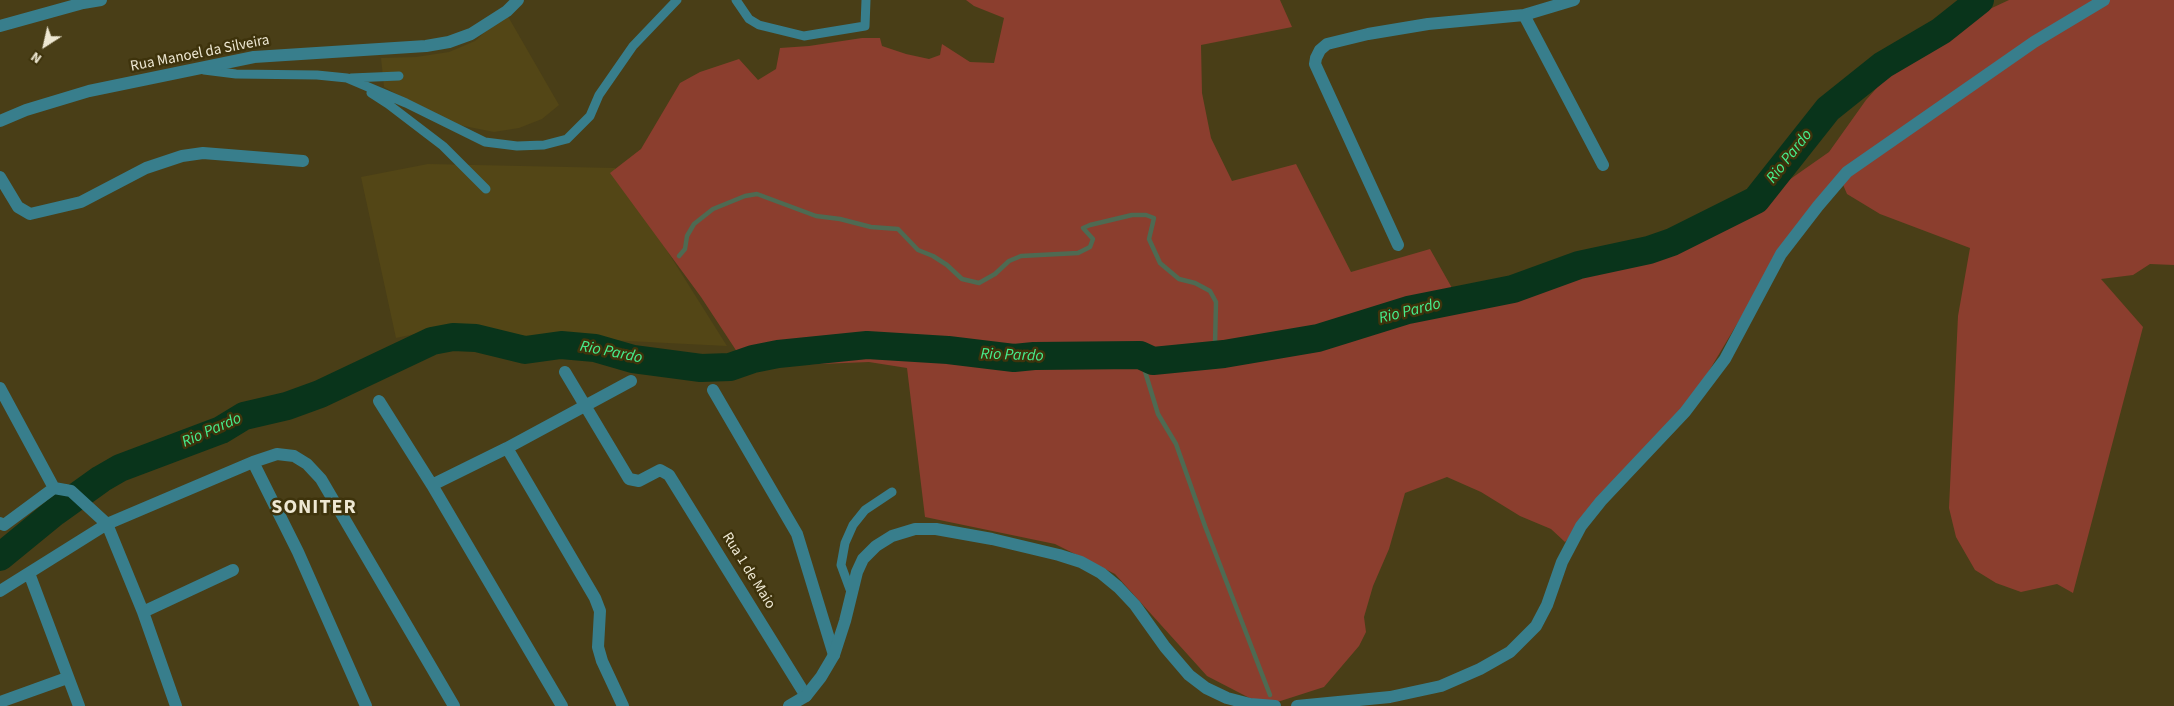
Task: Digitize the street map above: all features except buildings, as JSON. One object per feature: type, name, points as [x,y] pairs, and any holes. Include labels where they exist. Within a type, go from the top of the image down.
[{"type":"street","points":[[0,26],[84,2],[101,0]]},
{"type":"street","name":"Rua Manoel da Silveira","points":[[0,121],[26,110],[89,92],[254,57],[426,46],[449,42],[471,34],[507,11],[518,0]]},
{"type":"street","points":[[1398,245],[1315,64],[1320,50],[1327,44],[1368,34],[1428,24],[1524,15],[1574,0]]},
{"type":"street","points":[[1297,706],[1390,697],[1441,686],[1480,669],[1510,652],[1536,626],[1547,606],[1562,562],[1581,526],[1601,501],[1685,412],[1714,374],[1725,359],[1781,254],[1847,172],[2034,42],[2104,0]]},
{"type":"street","points":[[1524,15],[1603,165]]},
{"type":"street","points":[[0,176],[18,207],[30,214],[81,202],[146,168],[182,156],[203,153],[303,161]]},
{"type":"street","points":[[565,372],[586,406]]},
{"type":"street","points":[[432,485],[507,448],[631,381]]},
{"type":"street","points":[[0,388],[54,488]]},
{"type":"street","points":[[713,390],[797,534],[834,655]]},
{"type":"street","points":[[379,401],[432,485],[562,706]]},
{"type":"street","name":"Rua 1 de Maio","points":[[586,406],[629,479],[639,481],[657,470],[663,470],[669,475],[806,696]]},
{"type":"street","points":[[507,448],[595,598],[600,611],[598,648],[602,661],[624,706]]},
{"type":"street","points":[[0,591],[108,524],[253,462],[277,454],[294,456],[307,464],[322,479],[454,706]]},
{"type":"street","points":[[253,462],[298,552],[366,706]]},
{"type":"street","points":[[0,523],[4,525],[54,488],[71,491],[108,524],[143,612],[176,706]]},
{"type":"street","points":[[790,706],[806,696],[821,677],[834,655],[857,572],[863,559],[876,546],[892,536],[915,529],[936,529],[992,539],[1081,562],[1101,573],[1118,587],[1134,604],[1165,647],[1189,675],[1206,688],[1227,698],[1250,704],[1275,706]]},
{"type":"street","points":[[143,612],[234,570]]},
{"type":"street","points":[[29,572],[79,706]]},
{"type":"street","points":[[0,702],[67,678]]},
{"type":"lane","points":[[347,78],[406,102],[486,142],[516,146],[544,145],[567,139],[590,116],[599,95],[633,46],[677,0]]},
{"type":"lane","points":[[736,0],[749,19],[759,26],[804,36],[866,26],[866,0]]},
{"type":"lane","points":[[199,70],[236,74],[317,74],[347,78],[399,76]]},
{"type":"lane","points":[[347,78],[388,104],[443,146],[486,189]]},
{"type":"lane","points":[[852,594],[842,565],[845,543],[853,525],[865,510],[892,492]]},
{"type":"shaded area","points":[[966,0],[1280,0],[1292,27],[1201,45],[1202,93],[1211,138],[1232,181],[1296,164],[1351,272],[1430,249],[1461,304],[1544,272],[1654,248],[1759,201],[1829,152],[1866,100],[1890,73],[1979,14],[2009,0],[2174,0],[2174,265],[2150,264],[2133,275],[2101,279],[2143,327],[2073,593],[2057,584],[2021,592],[1996,583],[1975,570],[1956,537],[1949,508],[1958,316],[1970,248],[1880,214],[1847,194],[1841,180],[1771,267],[1694,396],[1619,490],[1565,542],[1551,529],[1520,516],[1481,492],[1447,477],[1405,493],[1389,549],[1373,586],[1364,617],[1366,632],[1359,646],[1324,687],[1265,706],[1207,676],[1115,574],[1055,544],[925,517],[907,368],[869,362],[747,367],[701,297],[610,173],[641,149],[680,83],[700,72],[739,59],[758,80],[776,69],[780,48],[809,46],[862,38],[880,38],[882,46],[906,54],[929,59],[940,55],[942,44],[970,62],[994,63],[1004,18],[974,6]]},
{"type":"shaded area","points":[[506,13],[559,105],[542,119],[519,128],[494,132],[459,125],[433,114],[384,87],[381,58],[416,57],[449,52],[475,41]]},
{"type":"shaded area","points":[[428,164],[615,168],[727,346],[429,331],[396,338],[361,177]]},
{"type":"waterway","name":"Rio Pardo","points":[[0,557],[55,512],[101,479],[120,468],[221,430],[244,416],[287,406],[320,394],[432,341],[453,337],[476,338],[525,350],[561,345],[595,348],[633,359],[701,368],[730,367],[753,359],[778,354],[867,345],[948,350],[1014,358],[1034,356],[1140,355],[1153,361],[1224,354],[1318,338],[1408,310],[1513,289],[1579,265],[1649,250],[1672,242],[1756,200],[1828,109],[1883,65],[1941,31],[1980,0]]},
{"type":"waterway","points":[[679,256],[685,249],[687,236],[694,224],[713,209],[745,196],[757,194],[816,216],[840,219],[871,227],[898,229],[918,250],[933,256],[947,265],[962,279],[979,283],[995,274],[1009,261],[1021,256],[1078,253],[1090,247],[1093,239],[1083,228],[1090,225],[1132,215],[1146,215],[1154,218],[1149,239],[1160,263],[1179,279],[1195,283],[1210,291],[1216,302],[1215,345],[1224,354]]},
{"type":"waterway","points":[[1140,355],[1158,414],[1176,444],[1205,526],[1270,695]]},
{"type":"district","name":"SONITER","points":[[314,509]]}]
